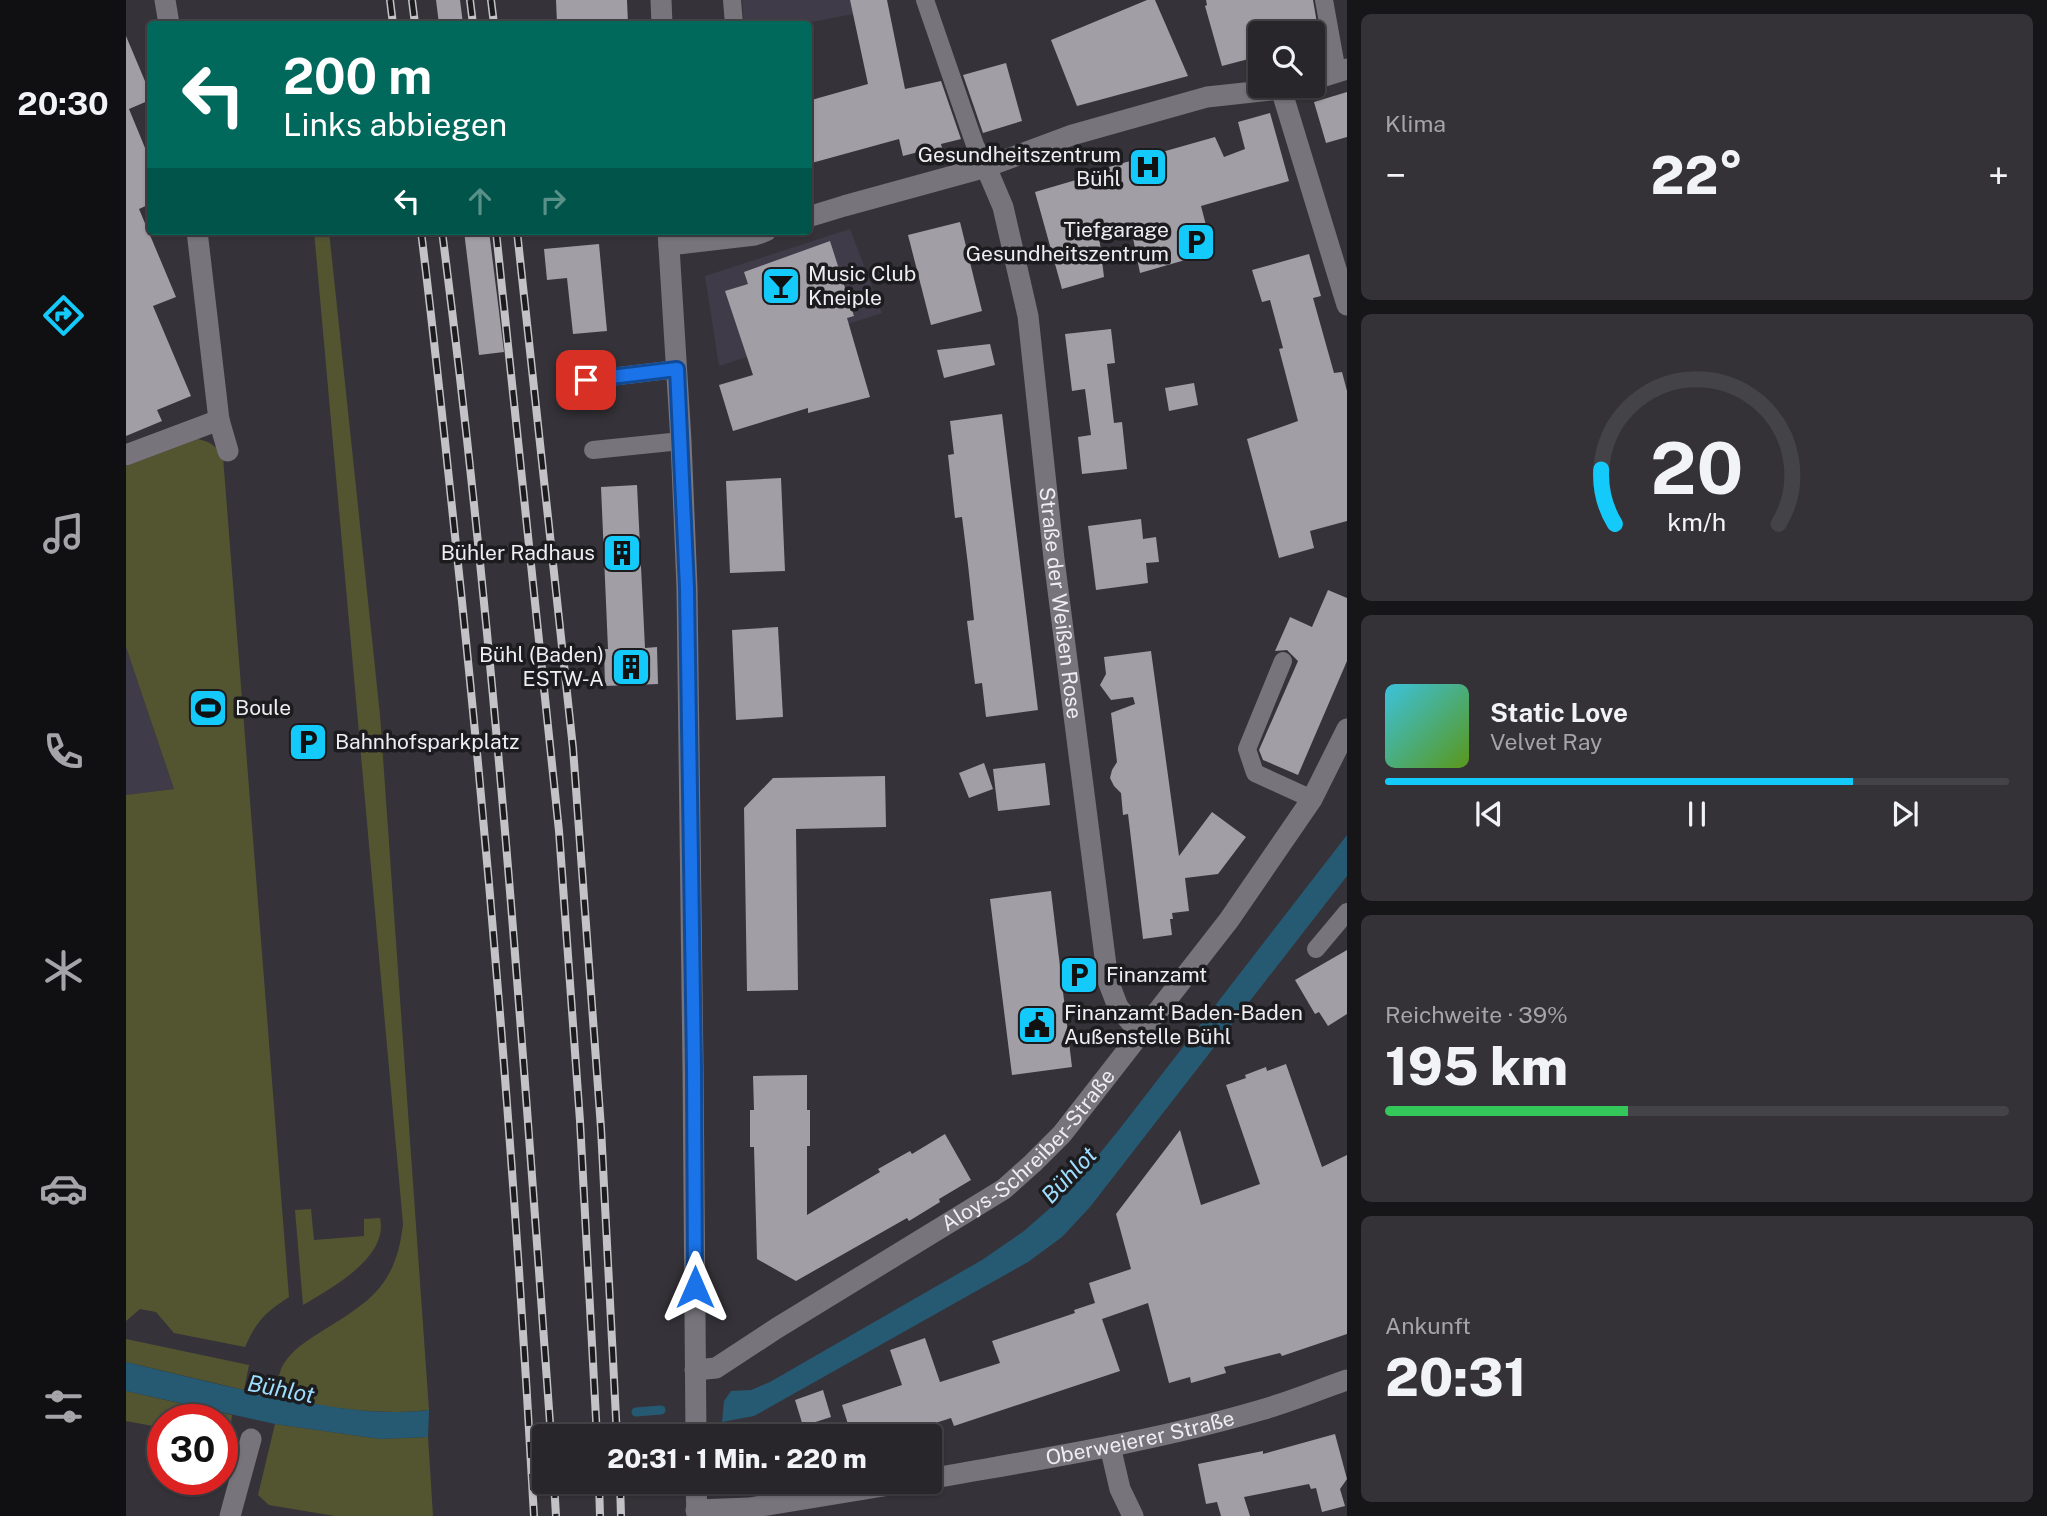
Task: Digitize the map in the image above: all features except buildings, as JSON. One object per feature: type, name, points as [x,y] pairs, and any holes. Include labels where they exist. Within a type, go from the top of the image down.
[{"type":"street","points":[[165,0],[168,21]]},
{"type":"street","points":[[661,0],[662,21]]},
{"type":"street","points":[[1325,76],[1342,71]]},
{"type":"street","points":[[812,216],[986,167],[1072,135],[1207,97],[1248,92]]},
{"type":"street","points":[[1290,98],[1347,305]]},
{"type":"street","name":"Straße der Weißen Rose","points":[[986,167],[1003,207],[1027,316],[1054,559],[1108,981],[1118,1007],[1141,1034]]},
{"type":"street","points":[[126,456],[227,435],[198,235]]},
{"type":"street","points":[[696,1424],[688,648],[681,441],[669,238],[714,235]]},
{"type":"street","name":"Aloys-Schreiber-Straße","points":[[695,1370],[716,1368],[1004,1189],[1034,1163],[1062,1134],[1229,920],[1312,799],[1347,729]]},
{"type":"street","name":"Oberweierer Straße","points":[[942,1477],[1110,1446],[1243,1415],[1347,1380]]},
{"type":"street","points":[[230,1516],[251,1439]]},
{"type":"street","points":[[1110,1446],[1120,1489],[1133,1516]]},
{"type":"street","points":[[696,1494],[696,1513],[749,1508],[835,1494]]},
{"type":"lane","points":[[732,0],[734,21]]},
{"type":"lane","points":[[925,0],[975,145],[986,167]]},
{"type":"lane","points":[[1324,0],[1342,71]]},
{"type":"lane","points":[[586,380],[677,369]]},
{"type":"lane","points":[[593,450],[681,441]]},
{"type":"lane","points":[[1283,661],[1247,749],[1255,773],[1312,799]]},
{"type":"lane","points":[[1316,949],[1347,912]]},
{"type":"shaded area","points":[[742,0],[850,0],[853,14],[812,22],[744,21]]},
{"type":"shaded area","points":[[850,229],[882,313],[719,366],[705,276]]},
{"type":"shaded area","points":[[126,647],[174,789],[126,795]]},
{"type":"green space","points":[[314,235],[329,235],[380,715],[429,1410],[371,1411],[275,1397],[281,1369],[290,1355],[366,1302],[387,1278],[394,1263],[403,1224]]},
{"type":"green space","points":[[198,439],[213,445],[223,457],[289,1297],[262,1318],[245,1347],[174,1333],[156,1312],[140,1309],[126,1321],[126,795],[174,789],[126,647],[126,466]]},
{"type":"green space","points":[[311,1209],[314,1240],[364,1236],[364,1219],[380,1218],[380,1233],[376,1246],[367,1259],[342,1281],[303,1305],[295,1210]]},
{"type":"green space","points":[[126,1339],[249,1365],[244,1390],[126,1362]]},
{"type":"green space","points":[[126,1391],[183,1404],[147,1404],[147,1425],[126,1421]]},
{"type":"green space","points":[[275,1424],[380,1439],[428,1437],[433,1516],[335,1516],[269,1505],[258,1495]]},
{"type":"water","points":[[1347,835],[1347,876],[1090,1207],[1062,1237],[1028,1262],[754,1416],[722,1422],[724,1401],[731,1391],[751,1390],[770,1382],[982,1260],[1024,1231],[1048,1210],[1078,1180],[1118,1131]]},
{"type":"water","points":[[126,1362],[320,1405],[375,1411],[429,1410],[428,1437],[380,1439],[275,1424],[238,1416],[238,1404],[185,1404],[126,1391]]},
{"type":"waterway","name":"Bühlot","points":[[636,1412],[661,1410]]},
{"type":"railway","points":[[390,0],[393,21]]},
{"type":"railway","points":[[412,0],[415,21]]},
{"type":"railway","points":[[470,0],[473,21]]},
{"type":"railway","points":[[491,0],[494,21]]},
{"type":"railway","points":[[421,235],[473,707],[494,938],[534,1516]]},
{"type":"railway","points":[[442,235],[492,682],[550,1424]]},
{"type":"railway","points":[[496,235],[559,831],[580,1121],[596,1424]]},
{"type":"railway","points":[[517,235],[573,748],[601,1128],[616,1424]]},
{"type":"railway","points":[[555,1494],[556,1516]]},
{"type":"railway","points":[[599,1494],[600,1516]]},
{"type":"railway","points":[[620,1494],[621,1516]]},
{"type":"place","name":"Gesundheitszentrum Bühl","points":[[1148,167]]},
{"type":"place","name":"Tiefgarage Gesundheitszentrum","points":[[1196,242]]},
{"type":"place","name":"Music Club Kneiple","points":[[781,286]]},
{"type":"place","name":"Bühler Radhaus","points":[[622,553]]},
{"type":"place","name":"Bühl (Baden) ESTW-A","points":[[631,667]]},
{"type":"place","name":"Boule","points":[[208,708]]},
{"type":"place","name":"Bahnhofsparkplatz","points":[[308,742]]},
{"type":"place","name":"Finanzamt","points":[[1079,975]]},
{"type":"place","name":"Finanzamt Baden-Baden Außenstelle Bühl","points":[[1037,1025]]},
{"type":"route","points":[[586,380],[677,369],[687,588],[695,1287]]}]
